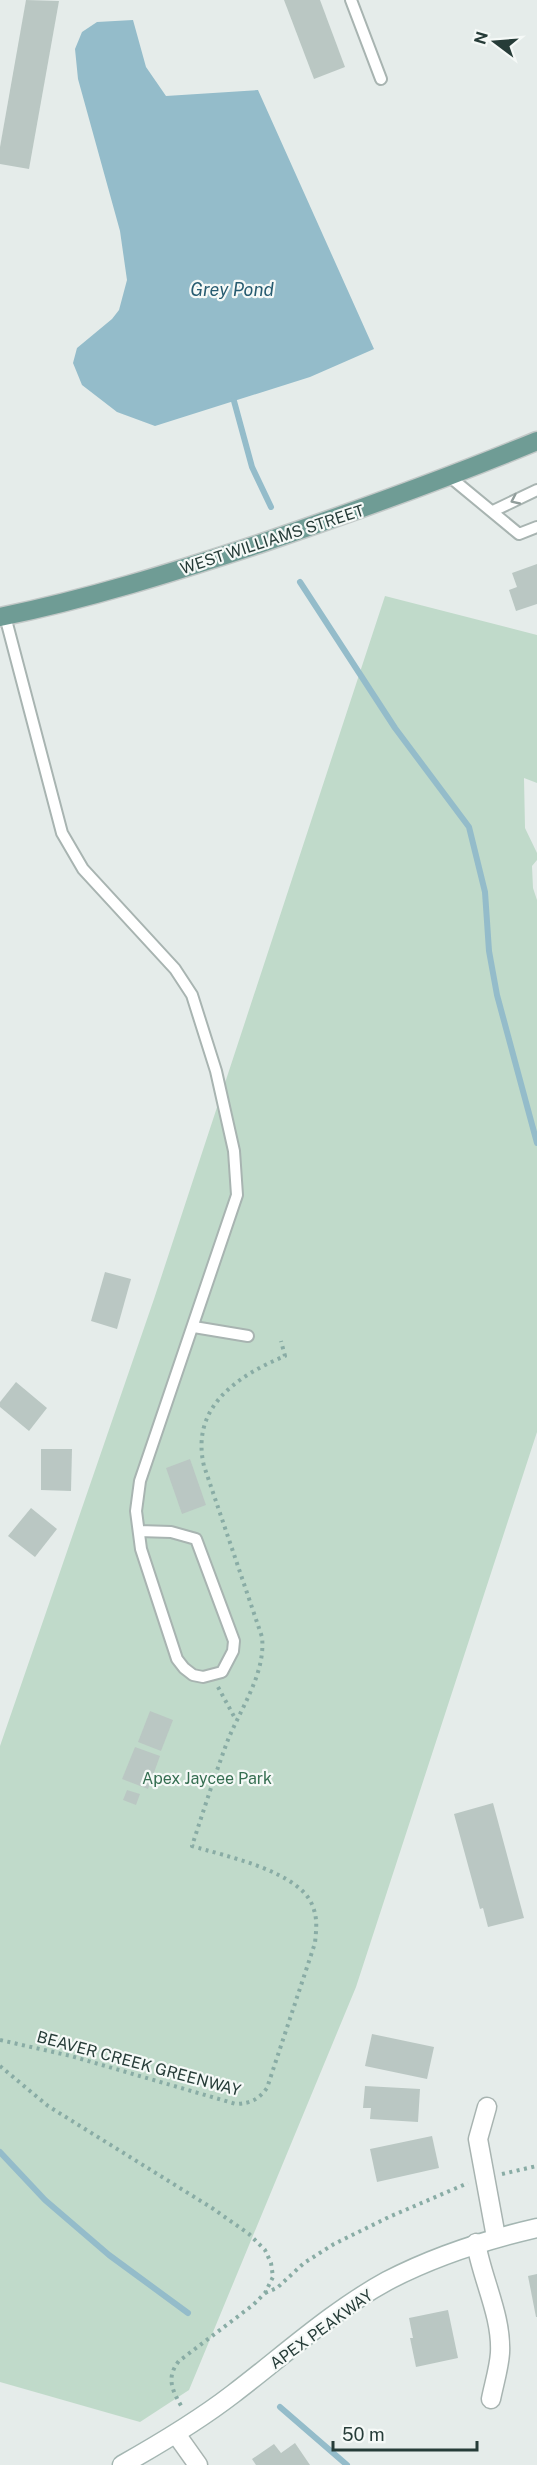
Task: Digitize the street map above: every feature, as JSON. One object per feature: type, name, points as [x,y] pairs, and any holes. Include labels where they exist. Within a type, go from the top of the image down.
[{"type":"main road","name":"WEST WILLIAMS STREET","points":[[2,617],[116,588],[350,514],[450,477],[537,441]]},
{"type":"main road","points":[[487,2107],[478,2139],[496,2237]]},
{"type":"main road","name":"APEX PEAKWAY","points":[[122,2465],[176,2434],[235,2393],[340,2312],[386,2282],[453,2251],[496,2237],[537,2228]]},
{"type":"main road","points":[[476,2243],[480,2267],[497,2323],[500,2353],[491,2400]]},
{"type":"main road","points":[[176,2434],[198,2465]]},
{"type":"lane","points":[[351,0],[381,79]]},
{"type":"lane","points":[[450,477],[519,534],[537,527]]},
{"type":"lane","points":[[493,511],[537,490]]},
{"type":"lane","points":[[2,617],[62,833],[83,869],[175,969],[192,995],[216,1071],[234,1151],[237,1195],[140,1481],[136,1512],[141,1549],[177,1659],[193,1675],[203,1677],[222,1672],[229,1662],[234,1641],[196,1539],[171,1532],[139,1531]]},
{"type":"lane","points":[[194,1327],[248,1336]]},
{"type":"path","name":"BEAVER CREEK GREENWAY","points":[[0,2040],[71,2056],[236,2104],[249,2104],[260,2098],[267,2088],[315,1944],[317,1923],[312,1904],[301,1890],[285,1878],[261,1866],[192,1846],[226,1743],[255,1680],[263,1650],[261,1636],[204,1466],[201,1451],[202,1436],[213,1407],[232,1385],[254,1369],[285,1356],[281,1341]]},
{"type":"path","points":[[218,1686],[236,1721]]},
{"type":"path","points":[[0,2066],[56,2112],[202,2202],[249,2234],[265,2250],[271,2262],[273,2277],[265,2293],[172,2369],[170,2380],[173,2393],[185,2413]]},
{"type":"path","points":[[499,2175],[537,2166]]},
{"type":"path","points":[[265,2293],[277,2288],[304,2263],[334,2244],[470,2182]]},
{"type":"green space","name":"Apex Jaycee Park","points":[[385,596],[537,635],[537,783],[524,778],[525,828],[537,853],[537,860],[532,866],[533,888],[537,900],[537,1432],[356,1987],[189,2390],[140,2422],[0,2382],[0,1746],[154,1299]]},
{"type":"water","name":"Grey Pond","points":[[133,20],[146,67],[166,96],[258,90],[374,349],[310,377],[155,426],[117,412],[82,385],[73,363],[77,348],[112,319],[119,310],[127,280],[120,231],[78,79],[75,49],[82,32],[97,22]]},
{"type":"building","points":[[26,0],[59,1],[29,169],[0,164],[0,147]]},
{"type":"building","points":[[284,0],[320,0],[345,67],[314,79]]},
{"type":"building","points":[[537,564],[537,604],[516,611],[509,590],[517,587],[512,573]]},
{"type":"building","points":[[105,1272],[131,1279],[117,1329],[91,1321]]},
{"type":"building","points":[[16,1382],[47,1408],[29,1431],[0,1407],[0,1402]]},
{"type":"building","points":[[41,1449],[72,1449],[71,1491],[41,1490]]},
{"type":"building","points":[[190,1459],[206,1505],[182,1514],[166,1468]]},
{"type":"building","points":[[31,1508],[57,1529],[35,1557],[8,1536]]},
{"type":"building","points":[[150,1711],[173,1720],[161,1751],[138,1742]]},
{"type":"building","points":[[135,1747],[160,1756],[148,1789],[122,1779]]},
{"type":"building","points":[[127,1790],[140,1794],[136,1805],[123,1800]]},
{"type":"building","points":[[493,1803],[524,1918],[488,1927],[483,1908],[480,1909],[454,1814]]},
{"type":"building","points":[[372,2034],[434,2047],[427,2079],[365,2066]]},
{"type":"building","points":[[365,2086],[420,2089],[418,2122],[370,2119],[371,2108],[363,2108]]},
{"type":"building","points":[[432,2136],[439,2168],[377,2182],[370,2149]]},
{"type":"building","points":[[537,2274],[537,2317],[536,2317],[528,2276]]},
{"type":"building","points":[[448,2310],[458,2358],[416,2367],[410,2338],[413,2338],[409,2318]]},
{"type":"building","points":[[295,2443],[310,2465],[256,2465],[252,2459],[274,2444],[281,2453]]},
{"type":"waterway","points":[[234,401],[252,467],[271,507]]},
{"type":"waterway","points":[[300,582],[395,728],[469,827],[485,892],[489,951],[497,995],[537,1143]]},
{"type":"waterway","points":[[0,2152],[45,2200],[109,2255],[188,2313]]},
{"type":"waterway","points":[[280,2407],[347,2465]]}]
